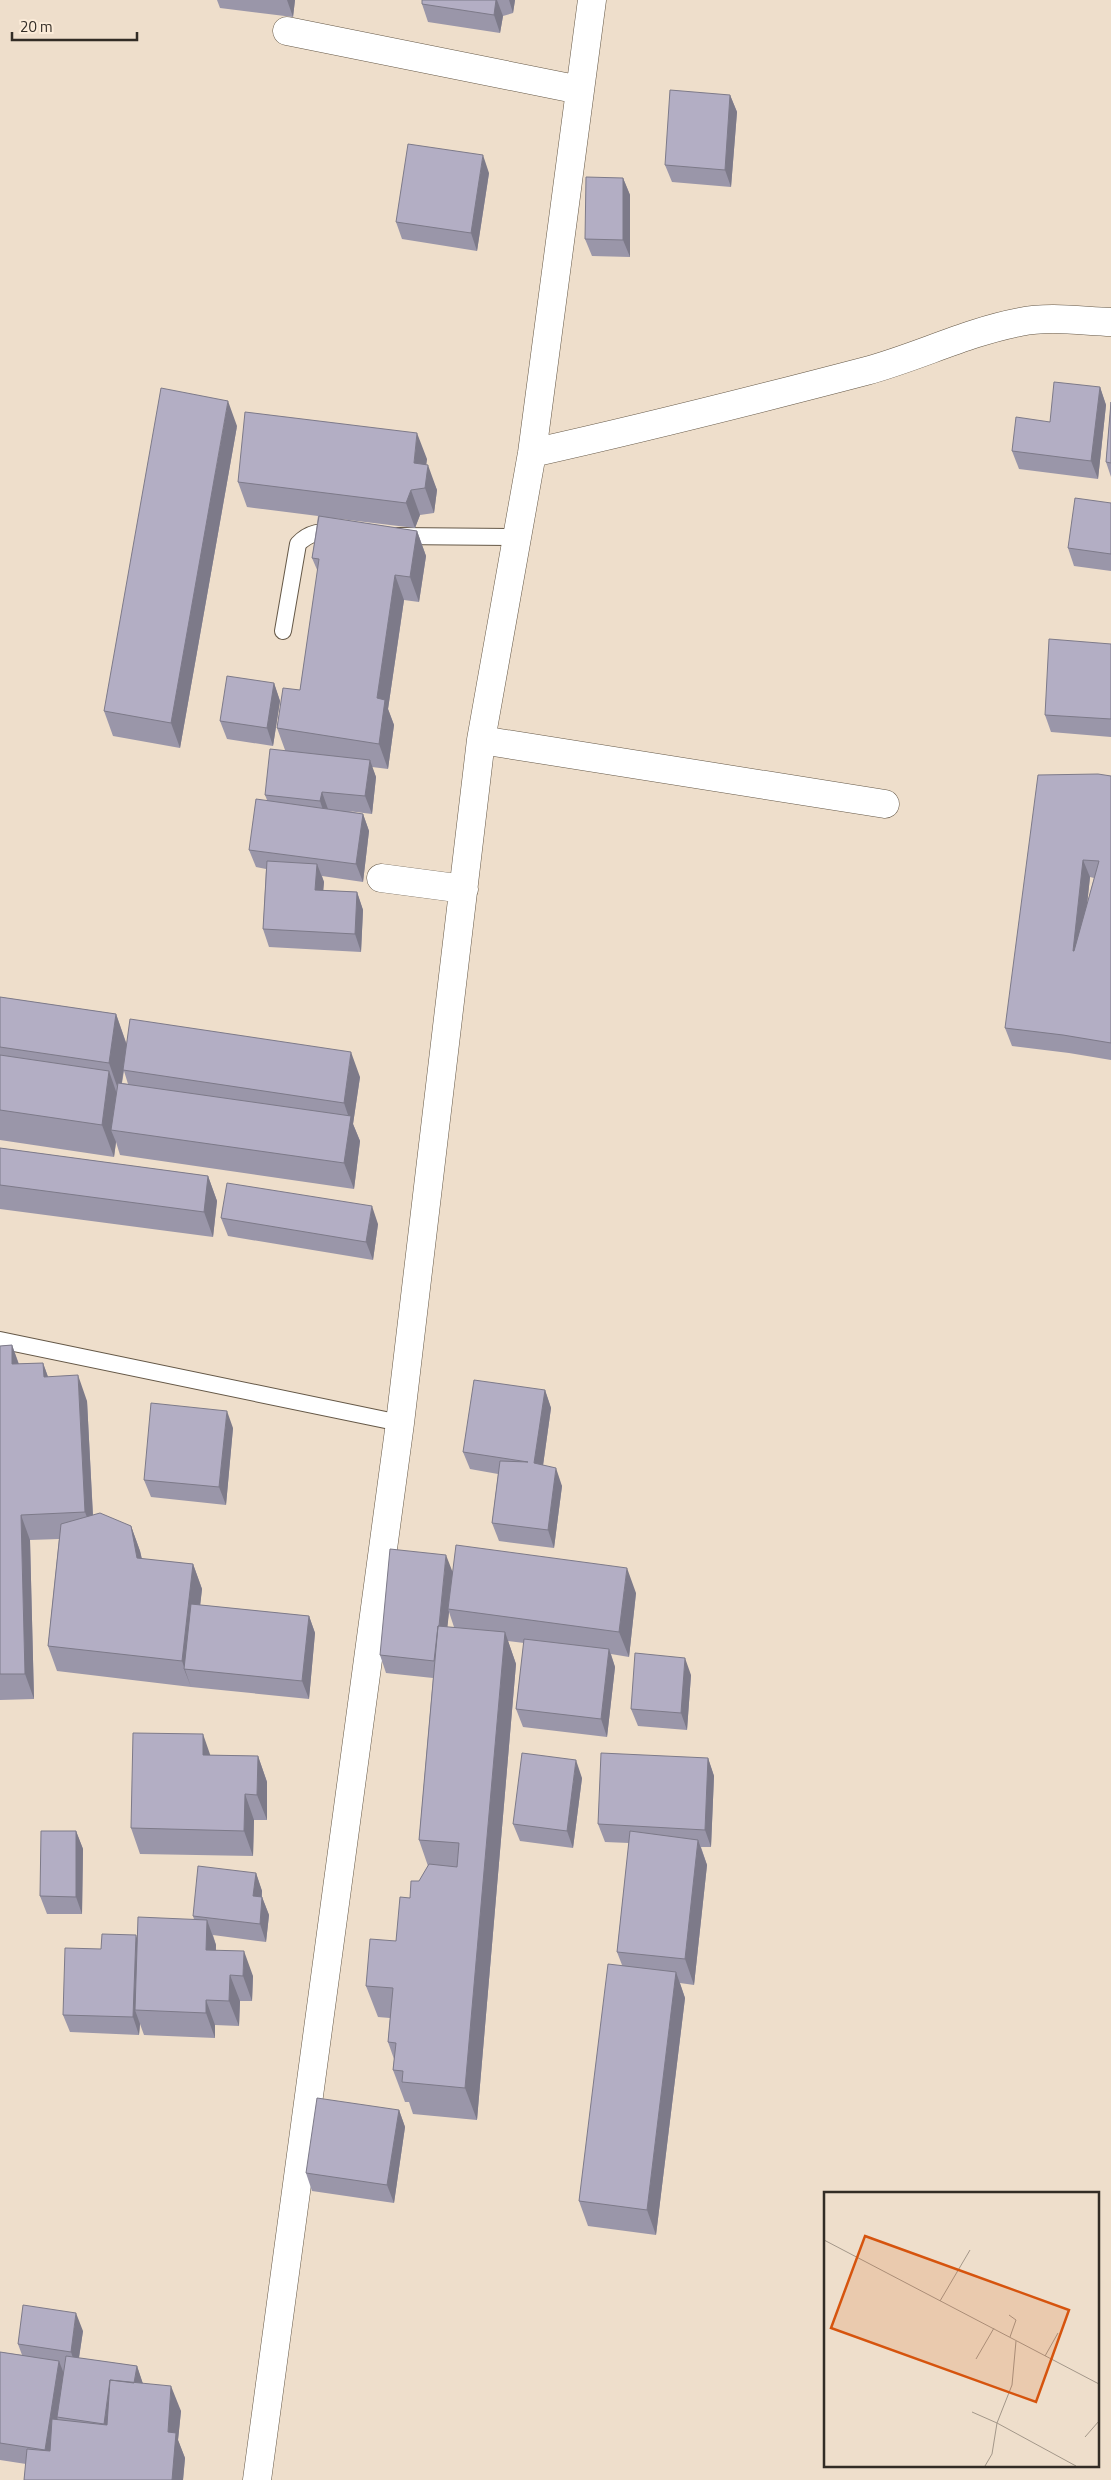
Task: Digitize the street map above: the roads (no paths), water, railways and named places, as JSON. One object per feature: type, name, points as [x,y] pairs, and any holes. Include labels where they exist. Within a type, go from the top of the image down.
[{"type":"street","points":[[257,2480],[400,1423],[481,740],[532,453],[592,0]]},
{"type":"street","points":[[286,31],[580,90]]},
{"type":"street","points":[[532,453],[675,421],[876,368],[975,334],[1022,321],[1111,322]]},
{"type":"street","points":[[481,740],[886,804]]},
{"type":"street","points":[[381,878],[464,889]]},
{"type":"lane","points":[[283,631],[298,544],[305,536],[324,531],[352,533]]},
{"type":"lane","points":[[379,535],[517,537]]},
{"type":"lane","points":[[0,1340],[400,1423]]}]
